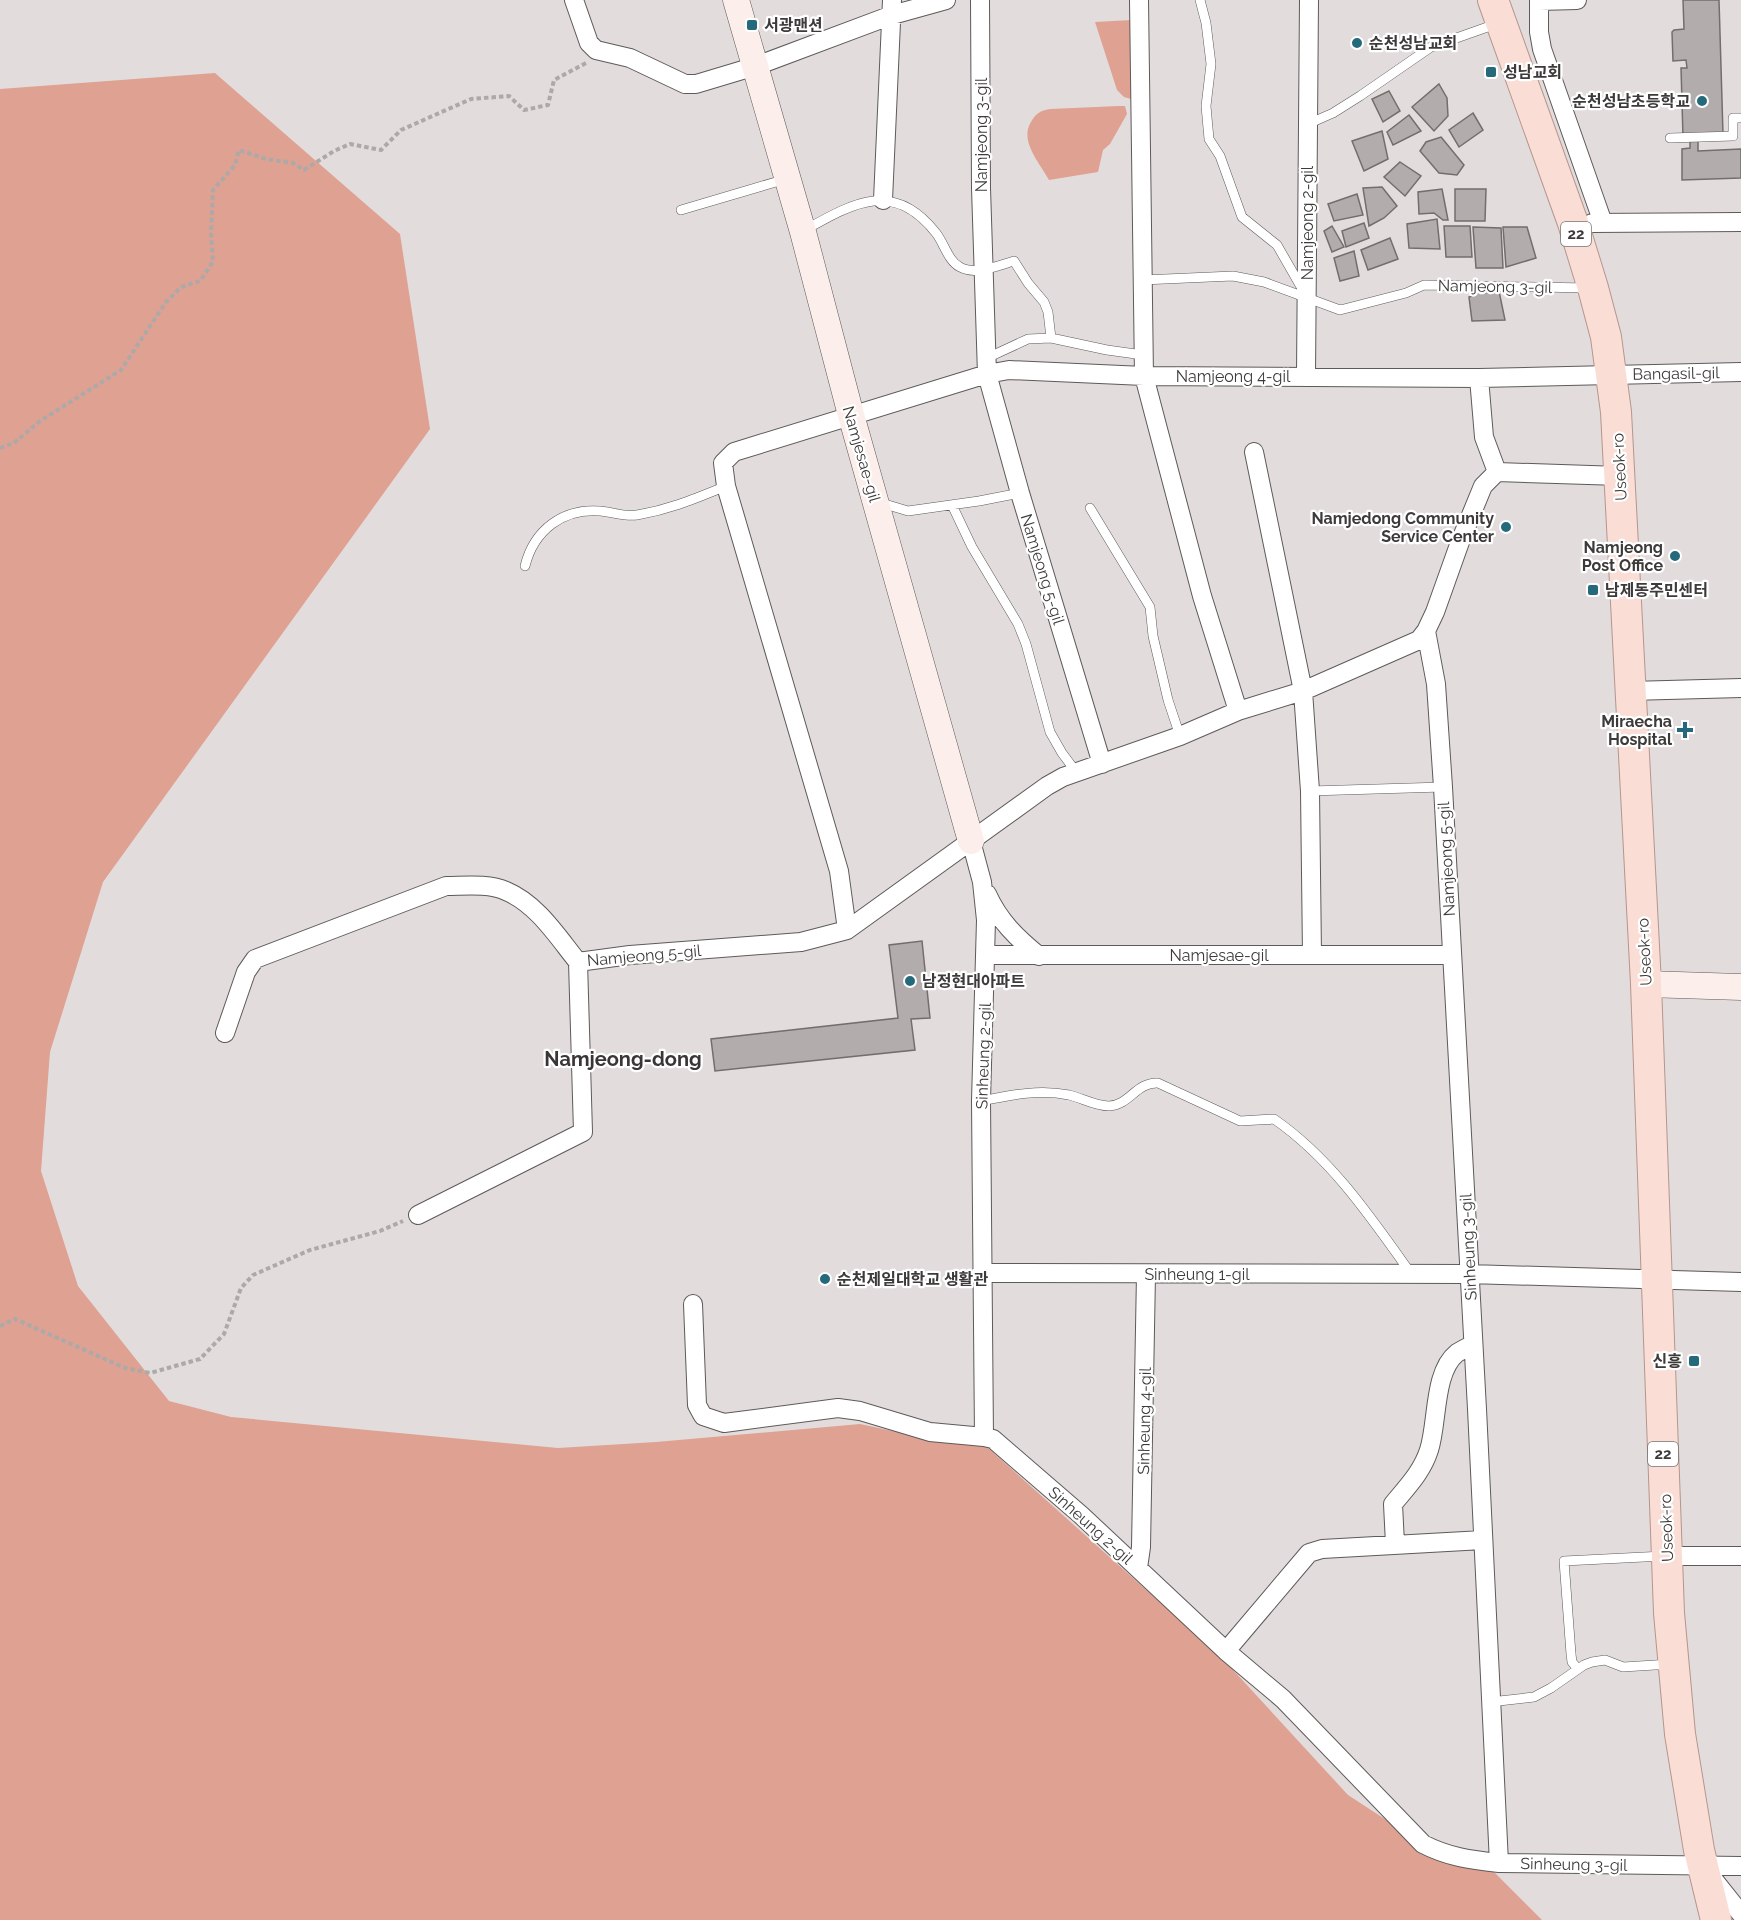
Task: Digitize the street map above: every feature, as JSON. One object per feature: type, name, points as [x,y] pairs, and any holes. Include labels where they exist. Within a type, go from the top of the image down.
[{"type":"main road","name":"Useok-ro","points":[[1497,11],[1573,223],[1606,337],[1612,374],[1620,476],[1646,984],[1673,1664],[1680,1734],[1699,1850],[1716,1920]]},
{"type":"street","points":[[574,0],[589,43],[596,50],[630,58],[685,84],[696,84],[756,66],[892,7],[946,0]]},
{"type":"street","name":"Namjesae-gil","points":[[736,0],[803,232],[851,415],[971,841]]},
{"type":"street","name":"Namjeong 3-gil","points":[[980,0],[981,188],[985,269]]},
{"type":"street","points":[[1139,0],[1144,376],[1202,596],[1238,711]]},
{"type":"street","name":"Namjeong 2-gil","points":[[1306,297],[1309,0]]},
{"type":"street","points":[[1577,0],[1539,0],[1539,32],[1542,49],[1603,223]]},
{"type":"street","points":[[882,200],[892,7]]},
{"type":"street","points":[[1573,223],[1741,222]]},
{"type":"street","points":[[985,269],[987,366]]},
{"type":"street","points":[[1306,297],[1306,376]]},
{"type":"street","name":"Namjeong 4-gil","points":[[726,486],[723,463],[734,452],[851,415],[987,366],[1009,370],[1144,376],[1479,378],[1612,374]]},
{"type":"street","name":"Namjeong 5-gil","points":[[987,366],[1020,493],[1102,764]]},
{"type":"street","name":"Bangasil-gil","points":[[1612,374],[1741,372]]},
{"type":"street","points":[[1479,378],[1484,437],[1497,472]]},
{"type":"street","points":[[1254,452],[1303,691],[1311,791],[1312,955]]},
{"type":"street","points":[[1443,787],[1436,684],[1426,631],[1483,486],[1497,472],[1620,476]]},
{"type":"street","points":[[726,486],[836,861],[847,930]]},
{"type":"street","name":"Namjeong 5-gil","points":[[418,1215],[583,1132],[578,962],[630,955],[801,942],[847,930],[1047,786],[1077,772],[1180,736],[1238,711],[1303,691],[1419,640],[1426,631]]},
{"type":"street","points":[[1630,691],[1741,688]]},
{"type":"street","name":"Namjeong 5-gil","points":[[1443,787],[1451,955]]},
{"type":"street","name":"Sinheung 2-gil","points":[[971,841],[983,885],[986,920],[981,1101],[984,1437]]},
{"type":"street","points":[[225,1033],[246,972],[255,958],[446,886],[471,885],[504,890],[520,898],[548,924],[578,962]]},
{"type":"street","points":[[983,885],[1003,922],[1017,938],[1040,956]]},
{"type":"street","name":"Namjesae-gil","points":[[986,955],[1451,955]]},
{"type":"street","name":"Sinheung 3-gil","points":[[1451,955],[1499,1863],[1741,1866]]},
{"type":"street","points":[[1646,984],[1741,987]]},
{"type":"street","name":"Sinheung 1-gil","points":[[981,1273],[1469,1274],[1741,1282]]},
{"type":"street","name":"Sinheung 4-gil","points":[[1138,1568],[1142,1547],[1146,1274]]},
{"type":"street","name":"Sinheung 2-gil","points":[[693,1304],[697,1405],[703,1416],[724,1424],[838,1408],[860,1411],[930,1432],[993,1439],[1082,1515],[1227,1652],[1283,1699],[1423,1844],[1441,1853],[1499,1863]]},
{"type":"street","points":[[1395,1544],[1393,1504],[1419,1473],[1430,1450],[1439,1391],[1447,1366],[1455,1354],[1473,1344]]},
{"type":"street","points":[[1227,1652],[1309,1553],[1322,1549],[1483,1540]]},
{"type":"street","points":[[1667,1556],[1741,1556]]},
{"type":"street","points":[[1703,1866],[1741,1914]]},
{"type":"lane","name":"Namjeong 2-gil","points":[[1200,0],[1206,23],[1211,64],[1206,106],[1209,139],[1220,156],[1242,217],[1277,246],[1306,297]]},
{"type":"lane","points":[[1308,124],[1333,113],[1431,47],[1497,11]]},
{"type":"lane","points":[[1670,138],[1733,136],[1733,118],[1741,118]]},
{"type":"lane","points":[[681,210],[788,179]]},
{"type":"lane","points":[[803,232],[860,202],[882,200],[901,205],[930,225],[958,267],[966,270],[985,269],[1014,261],[1044,302],[1048,312],[1051,338]]},
{"type":"lane","name":"Namjeong 3-gil","points":[[1142,280],[1233,276],[1264,282],[1340,310],[1406,293],[1424,285],[1593,288]]},
{"type":"lane","points":[[987,366],[1028,339],[1051,338],[1143,355]]},
{"type":"lane","points":[[525,566],[535,541],[546,528],[565,515],[581,511],[634,515],[689,502],[726,486]]},
{"type":"lane","points":[[876,501],[908,511],[1020,493]]},
{"type":"lane","points":[[952,505],[972,548],[1018,624],[1026,644],[1050,732],[1062,753],[1077,772]]},
{"type":"lane","points":[[1089,508],[1150,607],[1153,636],[1168,700],[1180,736]]},
{"type":"lane","name":"Namjeong 5-gil","points":[[1311,791],[1443,787]]},
{"type":"lane","points":[[981,1101],[1042,1092],[1070,1095],[1110,1106],[1125,1101],[1149,1082],[1158,1083],[1240,1121],[1274,1119],[1304,1144],[1354,1193],[1412,1275]]},
{"type":"lane","points":[[1578,1669],[1572,1662],[1564,1561],[1667,1556]]},
{"type":"lane","points":[[1490,1702],[1534,1697],[1584,1665],[1605,1660],[1623,1667],[1673,1664]]},
{"type":"path","points":[[0,448],[14,443],[40,422],[121,370],[166,302],[181,287],[200,281],[213,262],[211,232],[213,190],[235,165],[239,150],[266,159],[293,163],[304,171],[334,151],[350,144],[381,150],[401,130],[471,99],[509,96],[524,110],[548,105],[554,80],[607,52]]},
{"type":"path","points":[[0,1326],[15,1319],[125,1368],[150,1373],[200,1359],[224,1334],[241,1287],[253,1275],[310,1250],[380,1231],[418,1215]]},
{"type":"shaded area","points":[[1132,20],[1133,97],[1131,99],[1124,97],[1117,90],[1095,22]]},
{"type":"shaded area","points":[[215,73],[400,234],[430,429],[103,882],[50,1052],[41,1171],[78,1286],[169,1401],[231,1417],[558,1448],[860,1424],[921,1437],[987,1447],[1222,1658],[1348,1795],[1423,1844],[1483,1861],[1542,1920],[0,1920],[0,89]]},
{"type":"shaded area","points":[[1125,106],[1127,114],[1110,144],[1103,150],[1098,172],[1049,180],[1032,152],[1027,137],[1028,129],[1035,116],[1050,109]]},
{"type":"building","name":"순천성남초등학교","points":[[1683,0],[1719,0],[1723,134],[1698,135],[1698,151],[1741,149],[1741,178],[1682,180],[1682,149],[1690,148],[1690,137],[1683,137],[1681,68],[1687,68],[1686,60],[1673,61],[1672,32],[1684,29]]},
{"type":"building","points":[[1439,84],[1447,98],[1448,116],[1434,131],[1412,107]]},
{"type":"building","points":[[1389,91],[1400,111],[1383,122],[1372,99]]},
{"type":"building","points":[[1473,113],[1483,130],[1459,147],[1449,130]]},
{"type":"building","points":[[1409,115],[1421,131],[1393,145],[1387,132]]},
{"type":"building","points":[[1382,131],[1388,159],[1364,171],[1352,141]]},
{"type":"building","points":[[1441,137],[1464,165],[1457,175],[1439,173],[1420,151],[1426,142]]},
{"type":"building","points":[[1400,162],[1421,176],[1405,196],[1384,177]]},
{"type":"building","points":[[1382,187],[1397,206],[1384,218],[1369,226],[1363,188]]},
{"type":"building","points":[[1442,189],[1448,220],[1443,220],[1434,213],[1419,214],[1418,192]]},
{"type":"building","points":[[1455,189],[1486,189],[1485,221],[1455,221]]},
{"type":"building","points":[[1357,194],[1363,215],[1334,221],[1328,204]]},
{"type":"building","points":[[1437,219],[1440,249],[1409,248],[1407,224]]},
{"type":"building","points":[[1364,223],[1369,238],[1346,247],[1342,231]]},
{"type":"building","points":[[1332,226],[1344,247],[1332,252],[1324,231]]},
{"type":"building","points":[[1444,226],[1470,226],[1472,257],[1446,257]]},
{"type":"building","points":[[1473,227],[1501,228],[1503,268],[1476,268]]},
{"type":"building","points":[[1503,227],[1527,227],[1536,258],[1506,267]]},
{"type":"building","points":[[1390,238],[1398,259],[1368,270],[1361,250]]},
{"type":"building","points":[[1354,251],[1359,276],[1340,281],[1334,258]]},
{"type":"building","points":[[1483,289],[1484,293],[1499,291],[1505,320],[1472,321],[1469,297],[1472,296],[1472,290]]},
{"type":"building","name":"남정현대아파트","points":[[922,941],[930,1018],[911,1019],[915,1050],[715,1071],[711,1039],[898,1018],[889,945]]},
{"type":"place","name":"서광맨션","points":[[752,25]]},
{"type":"place","name":"순천성남교회","points":[[1357,43]]},
{"type":"place","name":"성남교회","points":[[1491,72]]},
{"type":"place","name":"순천성남초등학교","points":[[1702,101]]},
{"type":"place","name":"Namjedong Community Service Center","points":[[1506,527]]},
{"type":"place","name":"Namjeong Post Office","points":[[1675,556]]},
{"type":"place","name":"남제동주민센터","points":[[1593,590]]},
{"type":"place","name":"Miraecha Hospital","points":[[1685,730]]},
{"type":"place","name":"남정현대아파트","points":[[910,981]]},
{"type":"place","name":"순천제일대학교 생활관","points":[[825,1279]]},
{"type":"place","name":"신흥","points":[[1694,1361]]},
{"type":"district","name":"Namjeong-dong","points":[[623,1059]]}]
